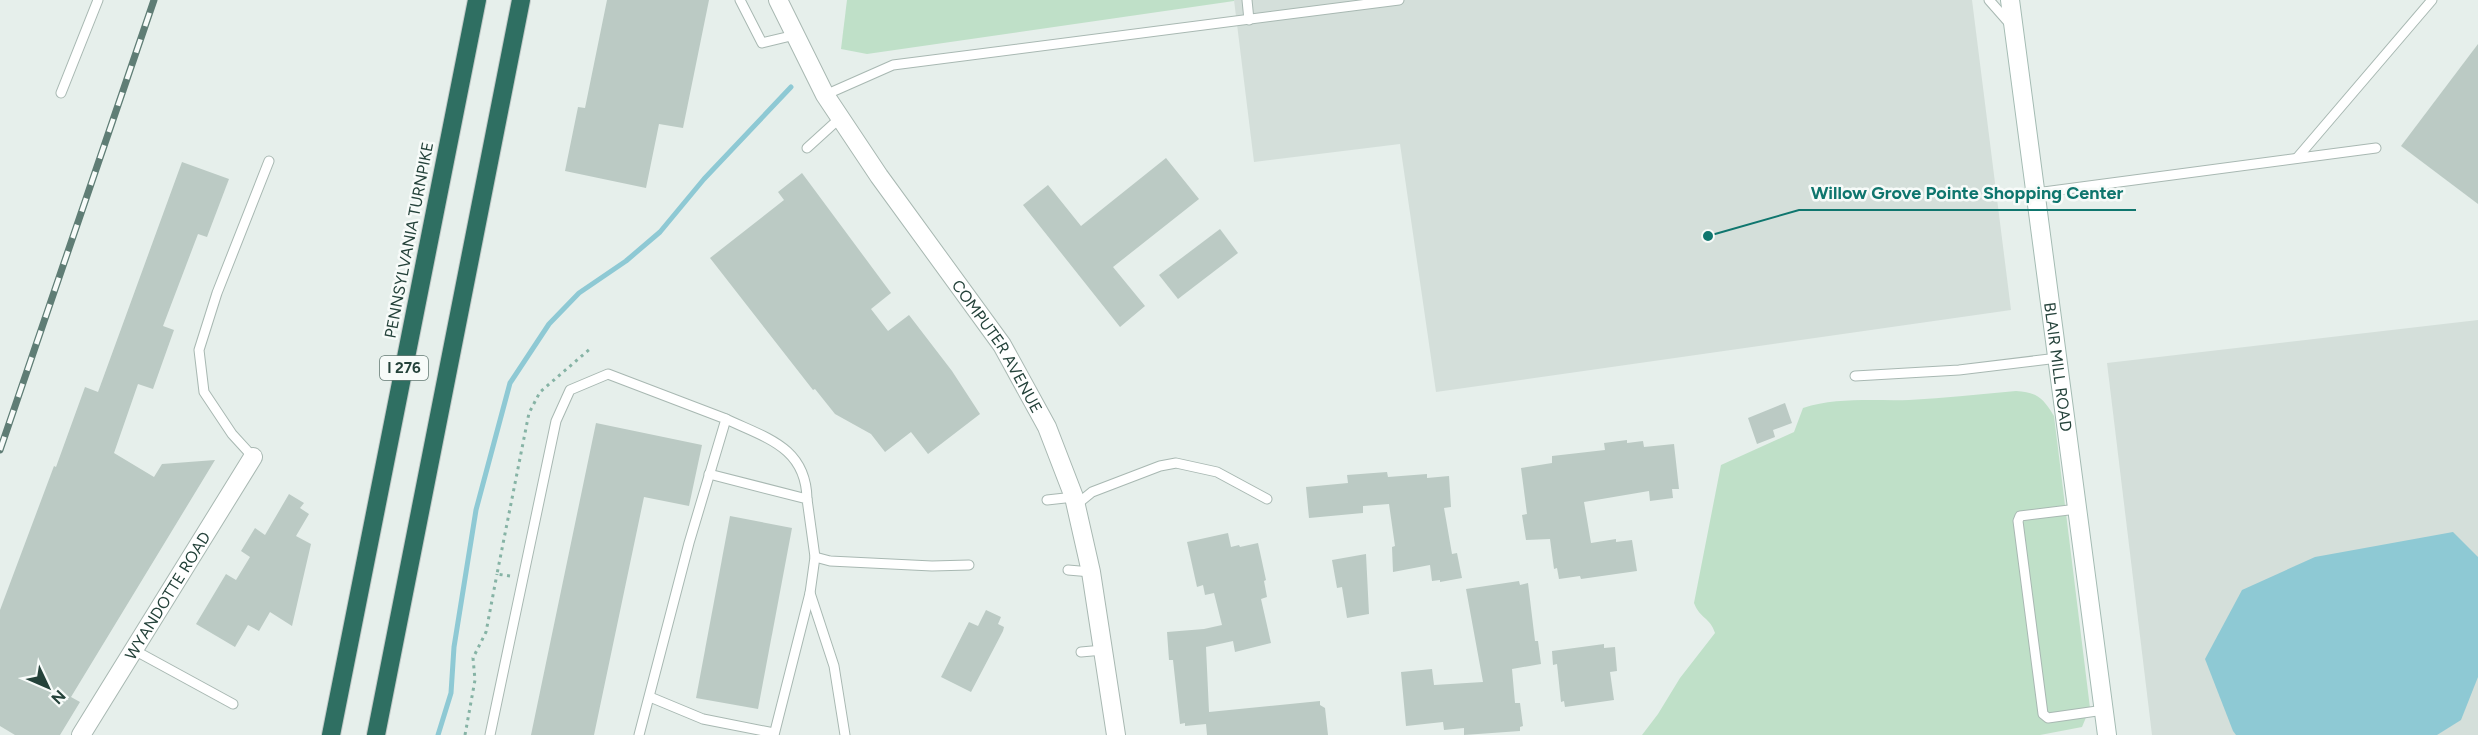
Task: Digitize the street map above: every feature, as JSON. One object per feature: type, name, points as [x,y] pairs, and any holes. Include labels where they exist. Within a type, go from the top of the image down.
[{"type":"highway","name":"PENNSYLVANIA TURNPIKE","points":[[331,735],[477,0]]},
{"type":"highway","name":"I 276","points":[[376,735],[521,0]]},
{"type":"street","name":"COMPUTER AVENUE","points":[[778,0],[825,95],[879,176],[1002,345],[1047,427],[1075,501],[1092,572],[1116,735]]},
{"type":"street","name":"BLAIR MILL ROAD","points":[[2010,0],[2107,735]]},
{"type":"street","name":"WYANDOTTE ROAD","points":[[81,735],[253,457]]},
{"type":"lane","points":[[61,93],[98,0]]},
{"type":"lane","points":[[740,0],[762,43],[795,35]]},
{"type":"lane","points":[[1247,0],[1249,20]]},
{"type":"lane","points":[[825,95],[893,65],[1399,0]]},
{"type":"lane","points":[[1989,0],[2014,28]]},
{"type":"lane","points":[[2297,158],[2432,0]]},
{"type":"lane","points":[[807,148],[840,118]]},
{"type":"lane","points":[[2036,193],[2376,148]]},
{"type":"lane","points":[[253,457],[232,434],[204,392],[200,350],[217,293],[269,161]]},
{"type":"lane","points":[[1855,376],[1959,370],[2058,358]]},
{"type":"lane","points":[[490,735],[556,421],[570,390],[608,374],[726,419],[783,447],[793,457],[807,483],[815,557],[810,592],[774,734],[703,719],[650,697]]},
{"type":"lane","points":[[639,735],[726,419]]},
{"type":"lane","points":[[1047,500],[1075,501],[1092,492],[1160,466],[1176,463],[1217,472],[1267,499]]},
{"type":"lane","points":[[709,474],[807,499]]},
{"type":"lane","points":[[2078,509],[2020,516],[2018,521],[2043,714],[2048,718],[2104,710]]},
{"type":"lane","points":[[815,557],[830,561],[969,565]]},
{"type":"lane","points":[[1068,570],[1092,572]]},
{"type":"lane","points":[[810,592],[834,666],[845,735]]},
{"type":"lane","points":[[134,650],[233,704]]},
{"type":"lane","points":[[1080,652],[1103,650]]},
{"type":"path","points":[[465,735],[475,680],[473,658],[486,632],[529,413],[540,392],[591,348]]},
{"type":"path","points":[[497,574],[523,579]]},
{"type":"shaded area","points":[[1234,0],[1972,0],[2011,310],[1436,392],[1400,144],[1254,162]]},
{"type":"shaded area","points":[[2478,320],[2478,735],[2152,735],[2107,363]]},
{"type":"green space","points":[[847,0],[1234,1],[867,54],[841,49]]},
{"type":"green space","points":[[2016,391],[2039,397],[2054,416],[2090,708],[2082,727],[2040,735],[1642,735],[1680,678],[1715,633],[1694,603],[1721,465],[1794,432],[1803,408],[1829,402],[1909,400]]},
{"type":"water","points":[[2453,532],[2478,557],[2478,677],[2461,720],[2437,735],[2236,735],[2205,659],[2242,590],[2315,557]]},
{"type":"building","points":[[607,0],[709,0],[683,128],[659,124],[646,188],[565,171],[578,107],[585,108]]},
{"type":"building","points":[[2478,44],[2478,204],[2401,146]]},
{"type":"building","points":[[1166,158],[1199,199],[1113,267],[1145,306],[1120,327],[1023,205],[1048,185],[1081,226]]},
{"type":"building","points":[[182,162],[229,179],[207,237],[198,234],[163,326],[174,330],[153,389],[138,384],[114,453],[154,477],[162,464],[215,460],[71,697],[80,702],[60,735],[15,735],[0,726],[0,610],[85,387],[98,392]]},
{"type":"building","points":[[802,173],[891,293],[871,309],[888,331],[909,315],[952,371],[980,414],[928,454],[911,432],[885,452],[871,434],[835,414],[815,389],[813,390],[710,258],[784,200],[778,192]]},
{"type":"building","points":[[1220,229],[1238,253],[1178,299],[1159,275]]},
{"type":"building","points":[[1785,403],[1792,423],[1773,430],[1775,437],[1757,444],[1748,418]]},
{"type":"building","points":[[596,423],[702,445],[689,506],[644,497],[594,735],[531,735]]},
{"type":"building","points":[[1627,440],[1627,443],[1643,441],[1644,447],[1674,444],[1679,489],[1672,489],[1673,498],[1650,501],[1649,491],[1584,502],[1591,543],[1616,539],[1616,542],[1632,540],[1637,571],[1581,579],[1580,576],[1559,579],[1557,568],[1554,569],[1550,539],[1526,540],[1522,515],[1527,514],[1521,468],[1552,463],[1552,456],[1605,450],[1604,443]]},
{"type":"building","points":[[1387,472],[1388,477],[1427,474],[1427,478],[1449,476],[1451,507],[1444,508],[1452,554],[1457,553],[1462,578],[1432,581],[1430,565],[1393,572],[1392,547],[1395,546],[1389,504],[1363,506],[1363,513],[1309,518],[1306,487],[1348,483],[1347,475]]},
{"type":"building","points":[[289,494],[304,503],[300,508],[309,514],[296,536],[311,544],[292,626],[270,612],[259,631],[248,625],[235,647],[196,624],[226,574],[236,580],[250,557],[241,551],[255,528],[265,535]]},
{"type":"building","points":[[730,516],[792,528],[758,709],[696,698]]},
{"type":"building","points":[[1228,533],[1231,547],[1258,543],[1266,580],[1264,581],[1267,597],[1261,599],[1271,643],[1235,652],[1233,641],[1206,647],[1209,712],[1320,701],[1320,705],[1325,708],[1328,735],[1207,735],[1206,724],[1185,726],[1185,723],[1180,724],[1173,660],[1169,660],[1167,632],[1222,625],[1214,593],[1205,595],[1203,585],[1197,587],[1187,542]]},
{"type":"building","points":[[1366,554],[1369,614],[1347,618],[1342,587],[1337,588],[1332,560]]},
{"type":"building","points":[[1519,581],[1520,585],[1528,583],[1535,641],[1538,641],[1541,664],[1512,669],[1515,703],[1520,703],[1523,726],[1520,727],[1520,731],[1464,735],[1464,728],[1444,730],[1443,722],[1406,726],[1401,672],[1432,669],[1434,685],[1483,682],[1466,589]]},
{"type":"building","points":[[986,610],[1001,617],[998,624],[1004,627],[971,692],[941,677],[969,622],[978,626]]},
{"type":"building","points":[[1604,644],[1604,648],[1615,647],[1617,671],[1610,672],[1614,700],[1565,707],[1564,701],[1561,702],[1557,664],[1553,665],[1552,651]]},
{"type":"waterway","points":[[438,735],[451,693],[454,647],[476,510],[510,383],[549,324],[579,293],[626,261],[660,232],[704,179],[791,87]]},
{"type":"railway","points":[[0,450],[154,0]]},
{"type":"place","name":"Willow Grove Pointe Shopping Center","points":[[1708,236]]}]
